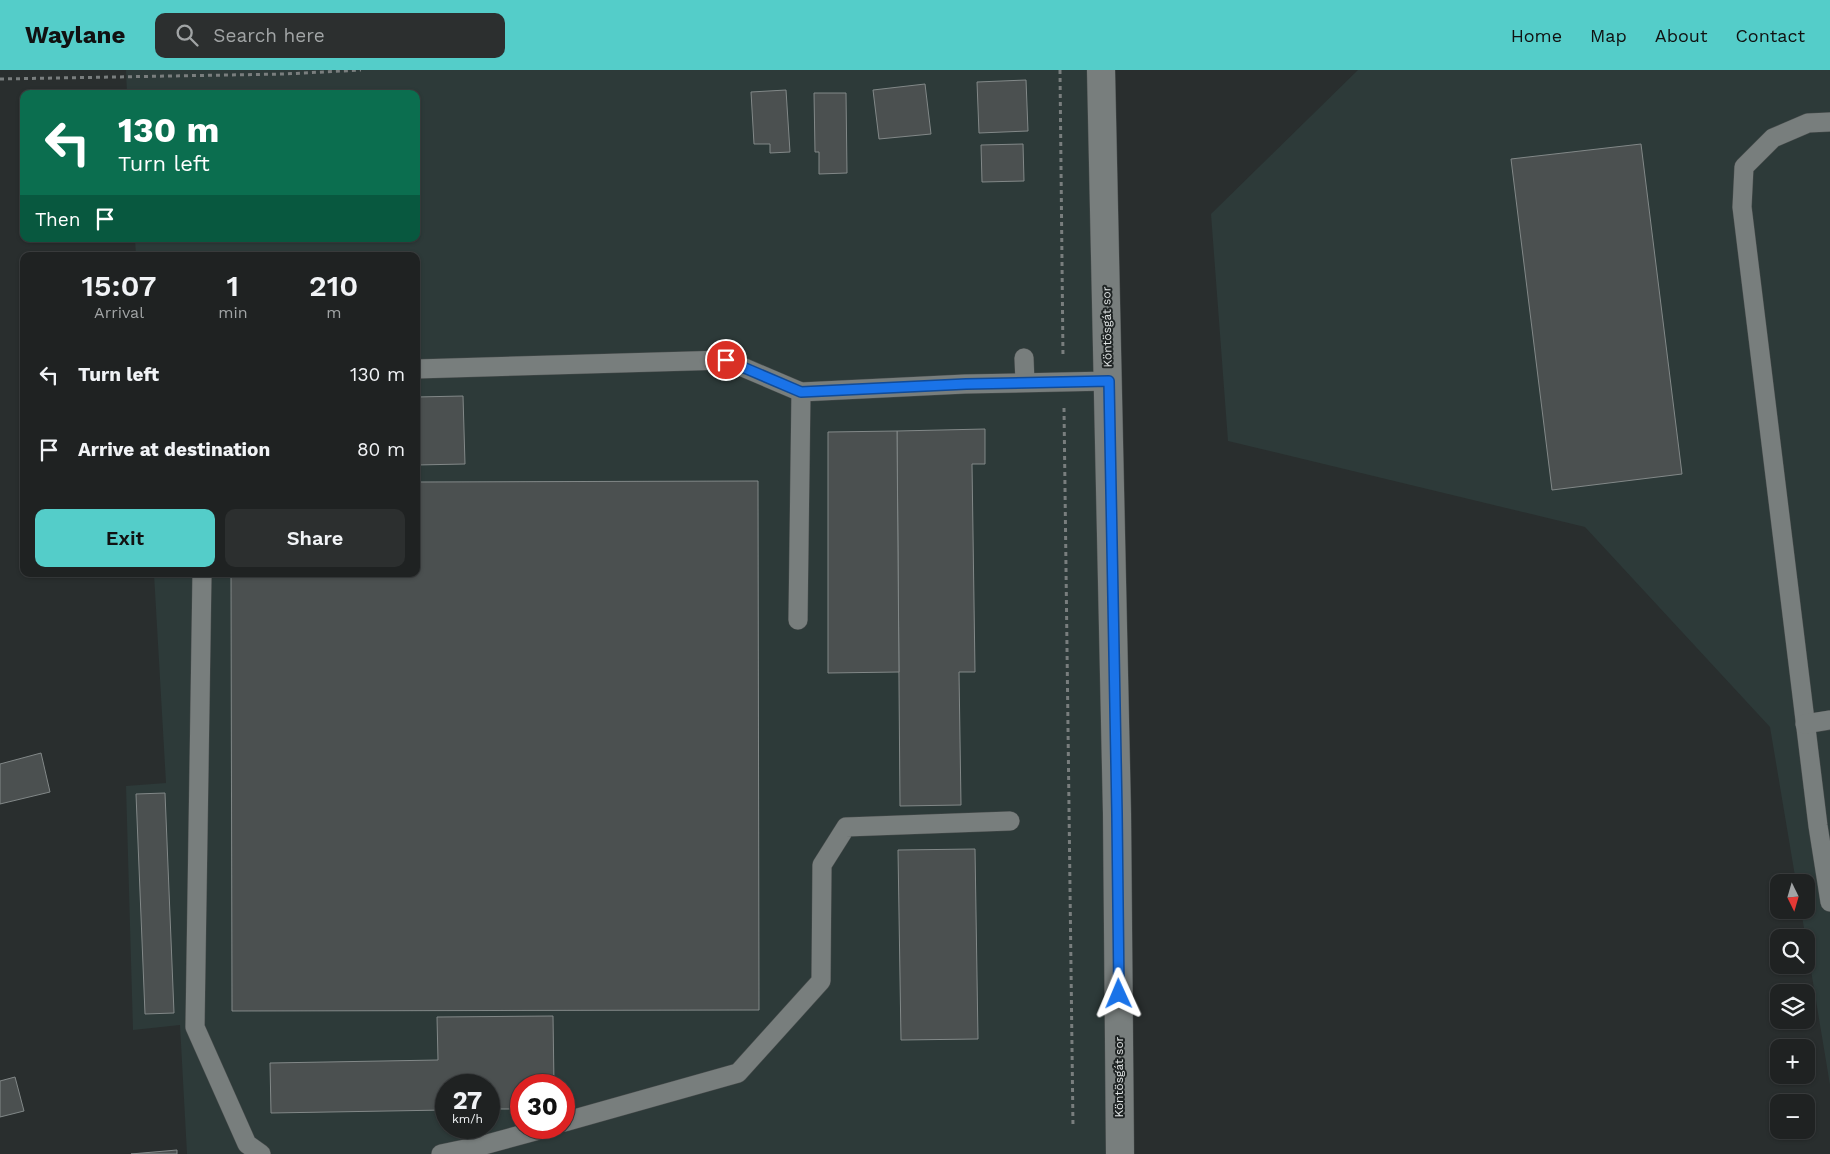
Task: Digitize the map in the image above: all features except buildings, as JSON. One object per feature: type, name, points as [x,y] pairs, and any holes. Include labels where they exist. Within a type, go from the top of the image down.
[{"type":"street","name":"Köntösgát sor","points":[[1101,70],[1117,804],[1120,1154]]},
{"type":"lane","points":[[1830,122],[1808,124],[1774,138],[1744,167],[1742,207],[1805,724],[1830,902]]},
{"type":"lane","points":[[1024,358],[1025,382]]},
{"type":"lane","points":[[420,369],[726,360],[801,392],[1025,382],[1109,381]]},
{"type":"lane","points":[[798,620],[801,392]]},
{"type":"lane","points":[[202,577],[194,1027],[247,1144],[260,1154]]},
{"type":"lane","points":[[1805,724],[1830,720]]},
{"type":"lane","points":[[575,1119],[738,1073],[821,981],[822,865],[846,826],[1010,821]]},
{"type":"lane","points":[[441,1154],[510,1138]]},
{"type":"path","points":[[0,79],[284,74],[361,70]]},
{"type":"path","points":[[1060,70],[1073,1127]]},
{"type":"shaded area","points":[[126,70],[1093,70],[1111,1154],[187,1154],[180,1025],[133,1030],[126,786],[166,783],[154,577],[420,577],[420,252],[136,252],[135,242],[420,242],[420,90],[127,90]]},
{"type":"shaded area","points":[[1358,70],[1830,70],[1830,1085],[1815,994],[1815,984],[1813,984],[1812,974],[1815,974],[1815,929],[1804,929],[1802,919],[1815,919],[1815,874],[1795,874],[1770,727],[1585,527],[1228,441],[1211,214]]},
{"type":"route","points":[[726,360],[801,392],[966,384],[1109,381],[1119,994]]}]
